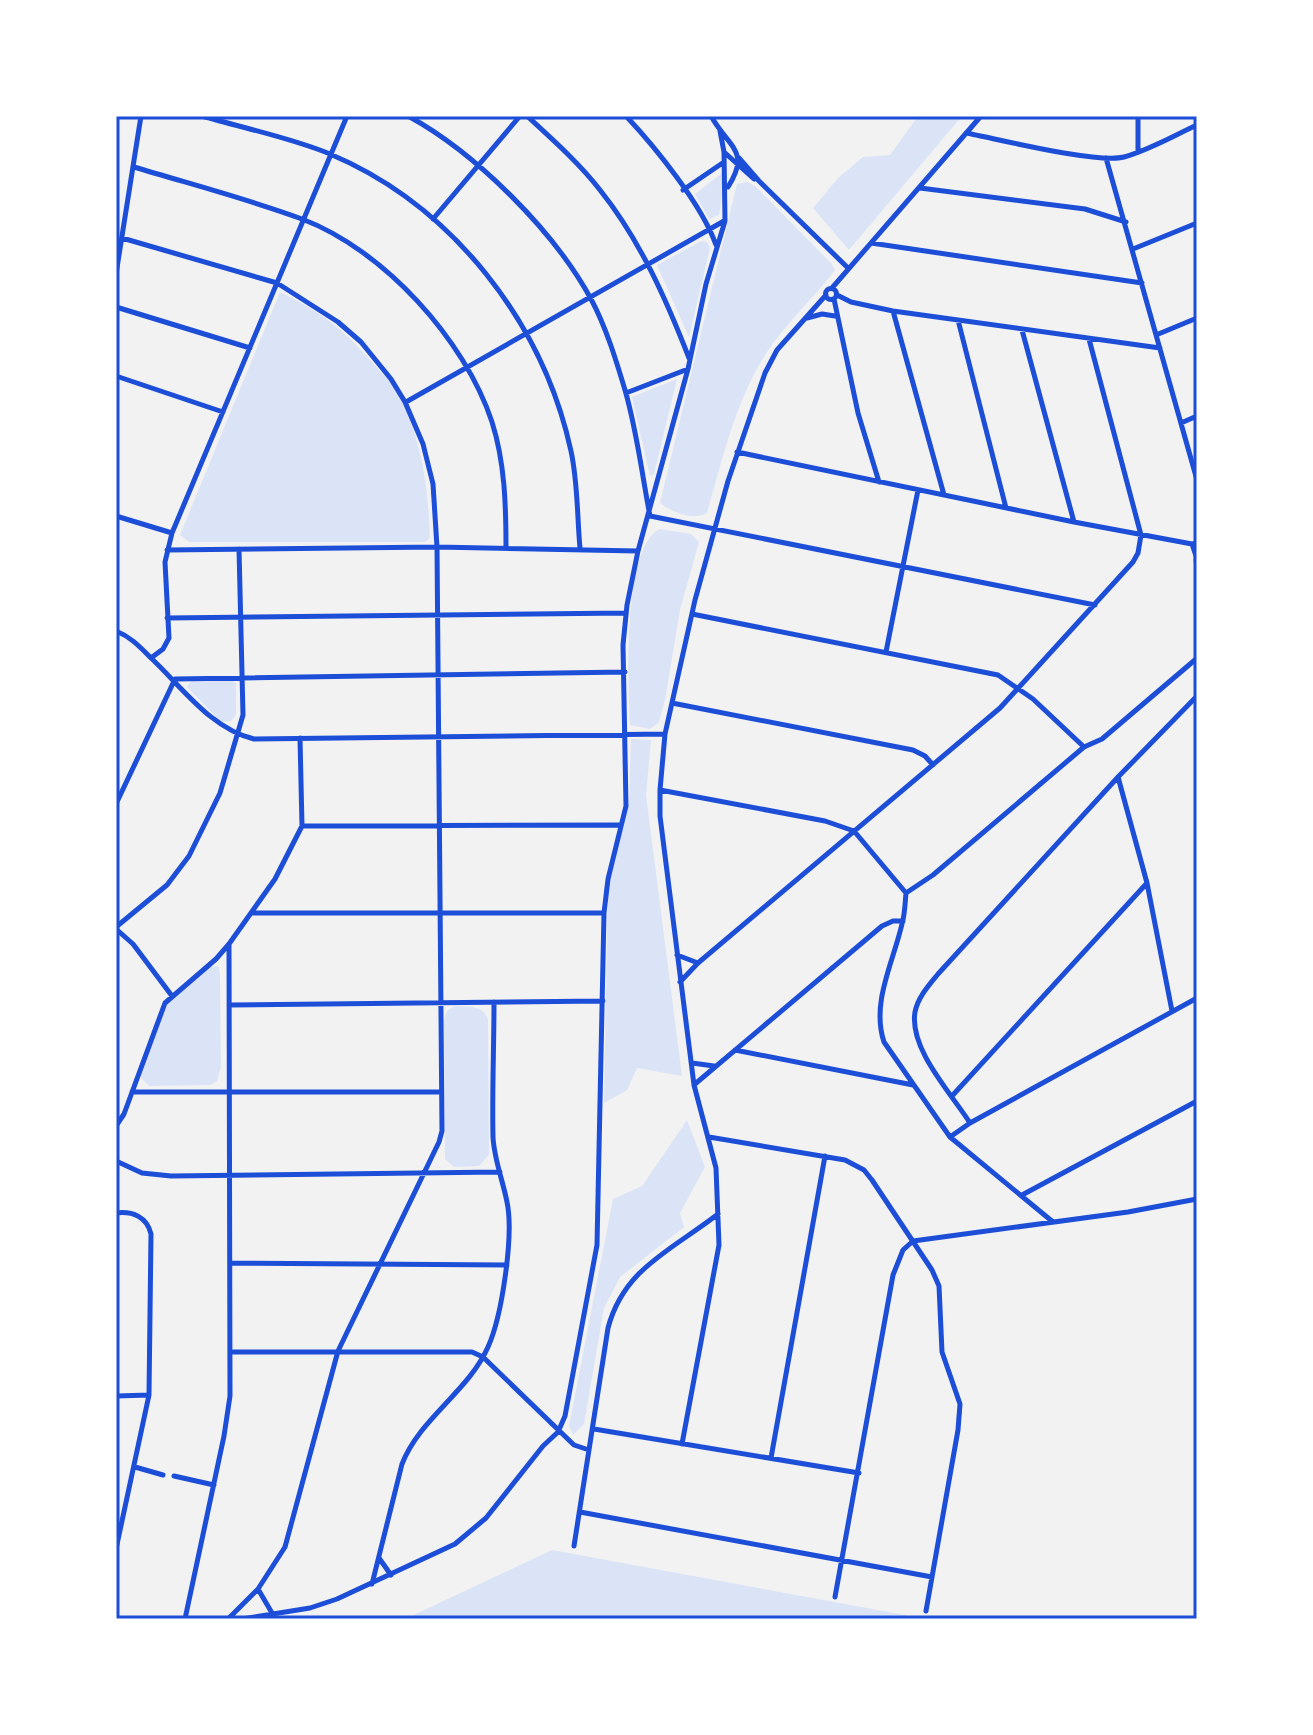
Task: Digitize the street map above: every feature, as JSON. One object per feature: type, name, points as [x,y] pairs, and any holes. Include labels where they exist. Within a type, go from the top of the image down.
[{"type":"street","points":[[116,274],[141,116]]},
{"type":"street","points":[[202,116],[330,154],[385,185],[433,219],[487,275],[543,362],[571,453],[580,548]]},
{"type":"street","points":[[151,658],[167,645],[166,550],[172,533],[347,116]]},
{"type":"street","points":[[408,116],[478,165],[535,222],[591,299],[626,393],[650,516]]},
{"type":"street","points":[[433,219],[520,116]]},
{"type":"street","points":[[527,116],[575,161],[601,191],[648,264],[690,359]]},
{"type":"street","points":[[626,116],[650,142],[710,228],[716,246]]},
{"type":"street","points":[[711,116],[739,158],[759,181],[848,268]]},
{"type":"street","points":[[682,1444],[719,1245],[716,1168],[694,1085],[660,816],[665,734],[692,614],[737,452],[765,373],[777,350],[981,116]]},
{"type":"street","points":[[1138,116],[1139,151]]},
{"type":"street","points":[[966,133],[1106,158],[1123,157],[1197,125]]},
{"type":"street","points":[[242,1619],[310,1608],[372,1584],[466,1537],[486,1518],[543,1446],[558,1432],[571,1390],[597,1245],[604,913],[627,791],[623,733],[626,613],[638,551],[650,516],[716,246],[725,221],[725,161],[720,131]]},
{"type":"street","points":[[724,152],[739,168],[759,181]]},
{"type":"street","points":[[726,190],[739,168],[739,158]]},
{"type":"street","points":[[1106,158],[1197,480]]},
{"type":"street","points":[[683,190],[725,161]]},
{"type":"street","points":[[134,167],[303,220],[336,236],[385,271],[415,299],[466,367],[492,421],[506,501],[506,548]]},
{"type":"street","points":[[919,188],[1085,209],[1126,222]]},
{"type":"street","points":[[405,402],[725,221]]},
{"type":"street","points":[[1133,249],[1197,223]]},
{"type":"street","points":[[122,238],[277,283],[338,322],[377,361],[405,402],[423,444],[433,484],[437,547],[441,1137],[338,1351],[285,1547],[258,1589],[228,1619]]},
{"type":"street","points":[[871,243],[1142,283]]},
{"type":"street","points":[[832,288],[835,316],[858,413],[879,482]]},
{"type":"street","points":[[826,295],[893,311],[1160,348]]},
{"type":"street","points":[[116,307],[250,348]]},
{"type":"street","points":[[893,311],[944,496]]},
{"type":"street","points":[[806,319],[822,314],[835,316]]},
{"type":"street","points":[[1156,335],[1197,318]]},
{"type":"street","points":[[958,320],[1006,508]]},
{"type":"street","points":[[1022,330],[1074,522]]},
{"type":"street","points":[[680,982],[698,963],[1000,708],[1133,562],[1141,535],[1089,339]]},
{"type":"street","points":[[626,393],[688,369]]},
{"type":"street","points":[[116,376],[223,412]]},
{"type":"street","points":[[1181,423],[1197,416]]},
{"type":"street","points":[[737,452],[1074,522],[1195,543],[1197,570]]},
{"type":"street","points":[[886,652],[918,490]]},
{"type":"street","points":[[116,516],[172,533]]},
{"type":"street","points":[[650,516],[1095,605]]},
{"type":"street","points":[[166,550],[437,547],[638,551]]},
{"type":"street","points":[[172,996],[133,944],[116,928],[167,885],[189,856],[220,793],[239,735],[243,715],[243,677],[239,549]]},
{"type":"street","points":[[167,618],[626,613]]},
{"type":"street","points":[[692,614],[998,675],[1019,688],[1084,747]]},
{"type":"street","points":[[116,631],[134,642],[175,679],[216,722],[239,735],[254,739],[665,734]]},
{"type":"street","points":[[1197,634],[1197,669]]},
{"type":"street","points":[[906,893],[933,875],[1084,747],[1102,739],[1196,659]]},
{"type":"street","points":[[175,679],[625,672]]},
{"type":"street","points":[[116,804],[175,679]]},
{"type":"street","points":[[970,1123],[924,1054],[915,1033],[915,1011],[920,998],[938,974],[1118,777],[1197,696]]},
{"type":"street","points":[[672,703],[913,750],[933,765]]},
{"type":"street","points":[[116,1126],[132,1092],[159,1013],[172,996],[229,944],[275,879],[302,826],[300,738]]},
{"type":"street","points":[[1118,777],[1147,883],[1172,1011]]},
{"type":"street","points":[[660,790],[825,821],[854,831],[906,893],[903,921],[882,995],[880,1019],[884,1042],[950,1137],[1053,1222]]},
{"type":"street","points":[[302,826],[619,825]]},
{"type":"street","points":[[952,1096],[1147,883]]},
{"type":"street","points":[[252,913],[604,913]]},
{"type":"street","points":[[694,1085],[882,926],[903,921]]},
{"type":"street","points":[[185,1619],[230,1396],[229,944]]},
{"type":"street","points":[[677,955],[698,963]]},
{"type":"street","points":[[950,1137],[1197,998]]},
{"type":"street","points":[[229,1005],[603,1001]]},
{"type":"street","points":[[372,1584],[409,1446],[483,1357],[493,1330],[507,1265],[510,1233],[508,1205],[493,1137],[494,1002]]},
{"type":"street","points":[[734,1050],[913,1085]]},
{"type":"street","points":[[691,1063],[715,1066]]},
{"type":"street","points":[[132,1092],[441,1092]]},
{"type":"street","points":[[1022,1195],[1197,1101]]},
{"type":"street","points":[[709,1137],[845,1160],[864,1170],[913,1241],[939,1286],[942,1352],[960,1404],[926,1611]]},
{"type":"street","points":[[771,1458],[825,1156]]},
{"type":"street","points":[[116,1161],[142,1173],[171,1176],[500,1172]]},
{"type":"street","points":[[835,1597],[893,1275],[903,1250],[913,1241],[1157,1208],[1197,1199]]},
{"type":"street","points":[[116,1213],[130,1212],[140,1217],[148,1224],[151,1234],[149,1395],[116,1549]]},
{"type":"street","points":[[574,1546],[608,1328],[616,1303],[644,1268],[718,1213]]},
{"type":"street","points":[[231,1263],[507,1265]]},
{"type":"street","points":[[231,1352],[464,1350],[483,1357],[558,1432],[574,1445],[589,1450]]},
{"type":"street","points":[[116,1396],[149,1395]]},
{"type":"street","points":[[594,1429],[859,1473]]},
{"type":"street","points":[[135,1467],[163,1475]]},
{"type":"street","points":[[174,1476],[214,1485]]},
{"type":"street","points":[[580,1512],[932,1577]]},
{"type":"street","points":[[378,1557],[391,1575]]},
{"type":"street","points":[[258,1589],[272,1613]]},
{"type":"shaded area","points":[[918,116],[962,116],[849,250],[813,208],[838,178],[863,157],[890,155]]},
{"type":"shaded area","points":[[722,173],[725,179],[719,215],[709,219],[695,194]]},
{"type":"shaded area","points":[[747,182],[755,186],[835,270],[766,354],[749,384],[735,420],[707,513],[689,516],[660,503],[737,184]]},
{"type":"shaded area","points":[[701,241],[707,242],[710,248],[689,337],[657,265]]},
{"type":"shaded area","points":[[280,292],[335,326],[397,389],[422,461],[430,538],[425,542],[189,542],[180,535]]},
{"type":"shaded area","points":[[677,379],[654,474],[650,476],[632,397]]},
{"type":"shaded area","points":[[660,529],[691,534],[699,542],[680,610],[665,700],[659,722],[650,729],[630,725],[630,619],[639,561],[648,540]]},
{"type":"shaded area","points":[[191,681],[236,683],[236,715],[231,721],[221,722],[187,687]]},
{"type":"shaded area","points":[[631,739],[651,740],[646,795],[682,1076],[637,1068],[627,1090],[604,1103],[608,879],[629,804]]},
{"type":"shaded area","points":[[209,967],[219,967],[220,975],[221,1067],[217,1081],[211,1085],[149,1086],[141,1078],[141,1072],[165,1006]]},
{"type":"shaded area","points":[[454,1006],[478,1009],[488,1019],[489,1155],[479,1166],[454,1167],[445,1159],[444,1020],[447,1011]]},
{"type":"shaded area","points":[[687,1120],[705,1167],[680,1213],[684,1227],[620,1277],[604,1308],[584,1424],[573,1435],[569,1426],[613,1199],[642,1186]]},
{"type":"shaded area","points":[[552,1550],[905,1615],[911,1619],[405,1619]]}]
